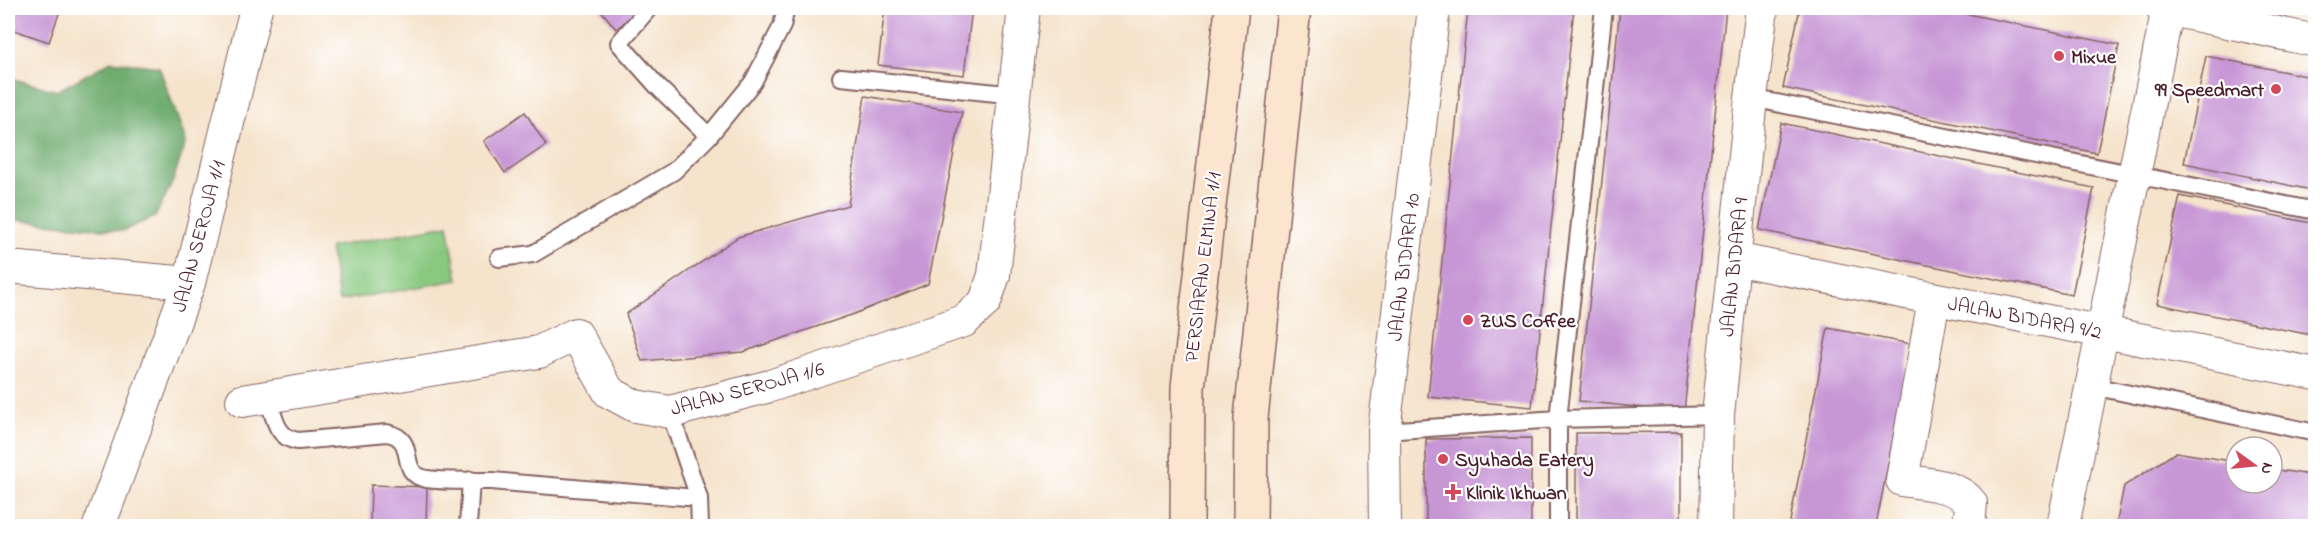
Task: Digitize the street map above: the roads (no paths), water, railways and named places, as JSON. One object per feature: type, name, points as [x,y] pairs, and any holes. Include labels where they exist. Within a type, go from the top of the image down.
[{"type":"main road","name":"PERSIARAN ELMINA 1/1","points":[[1187,526],[1188,387],[1233,8]]},
{"type":"main road","points":[[1250,526],[1251,418],[1294,8]]},
{"type":"street","name":"JALAN SEROJA 1/1","points":[[99,526],[189,283],[256,8]]},
{"type":"street","name":"JALAN SEROJA 1/6","points":[[255,399],[539,352],[576,334],[609,393],[636,406],[670,412],[770,386],[964,321],[985,302],[994,275],[1024,8]]},
{"type":"street","name":"JALAN BIDARA 10","points":[[1385,526],[1384,431],[1434,8]]},
{"type":"street","name":"JALAN BIDARA 9","points":[[1716,526],[1718,415],[1762,8]]},
{"type":"street","points":[[2063,526],[2166,8],[2316,41]]},
{"type":"street","name":"JALAN BIDARA 9/2","points":[[1734,259],[2316,374]]},
{"type":"street","points":[[8,267],[189,283]]},
{"type":"street","points":[[1934,299],[1902,480],[1956,490],[1965,494],[1971,503],[1968,526]]},
{"type":"lane","points":[[649,8],[619,43],[658,87],[709,135]]},
{"type":"lane","points":[[499,258],[533,254],[674,171],[709,135],[753,82],[782,26],[786,8]]},
{"type":"lane","points":[[1558,526],[1558,420],[1604,8]]},
{"type":"lane","points":[[841,77],[1016,95]]},
{"type":"lane","points":[[1751,98],[2316,211]]},
{"type":"lane","points":[[2092,386],[2316,433]]},
{"type":"lane","points":[[255,399],[282,435],[289,440],[387,433],[397,435],[405,442],[410,469],[417,476],[427,479],[471,480],[699,498]]},
{"type":"lane","points":[[670,412],[699,498],[700,526]]},
{"type":"lane","points":[[1384,431],[1558,420],[1718,415]]},
{"type":"lane","points":[[468,526],[471,480]]},
{"type":"place","name":"Mixue","points":[[2059,56]]},
{"type":"place","name":"99 Speedmart","points":[[2276,89]]},
{"type":"place","name":"ZUS Coffee","points":[[1468,320]]},
{"type":"place","name":"Syuhada Eatery","points":[[1443,459]]},
{"type":"place","name":"Klinik Ikhwan","points":[[1453,492]]}]
